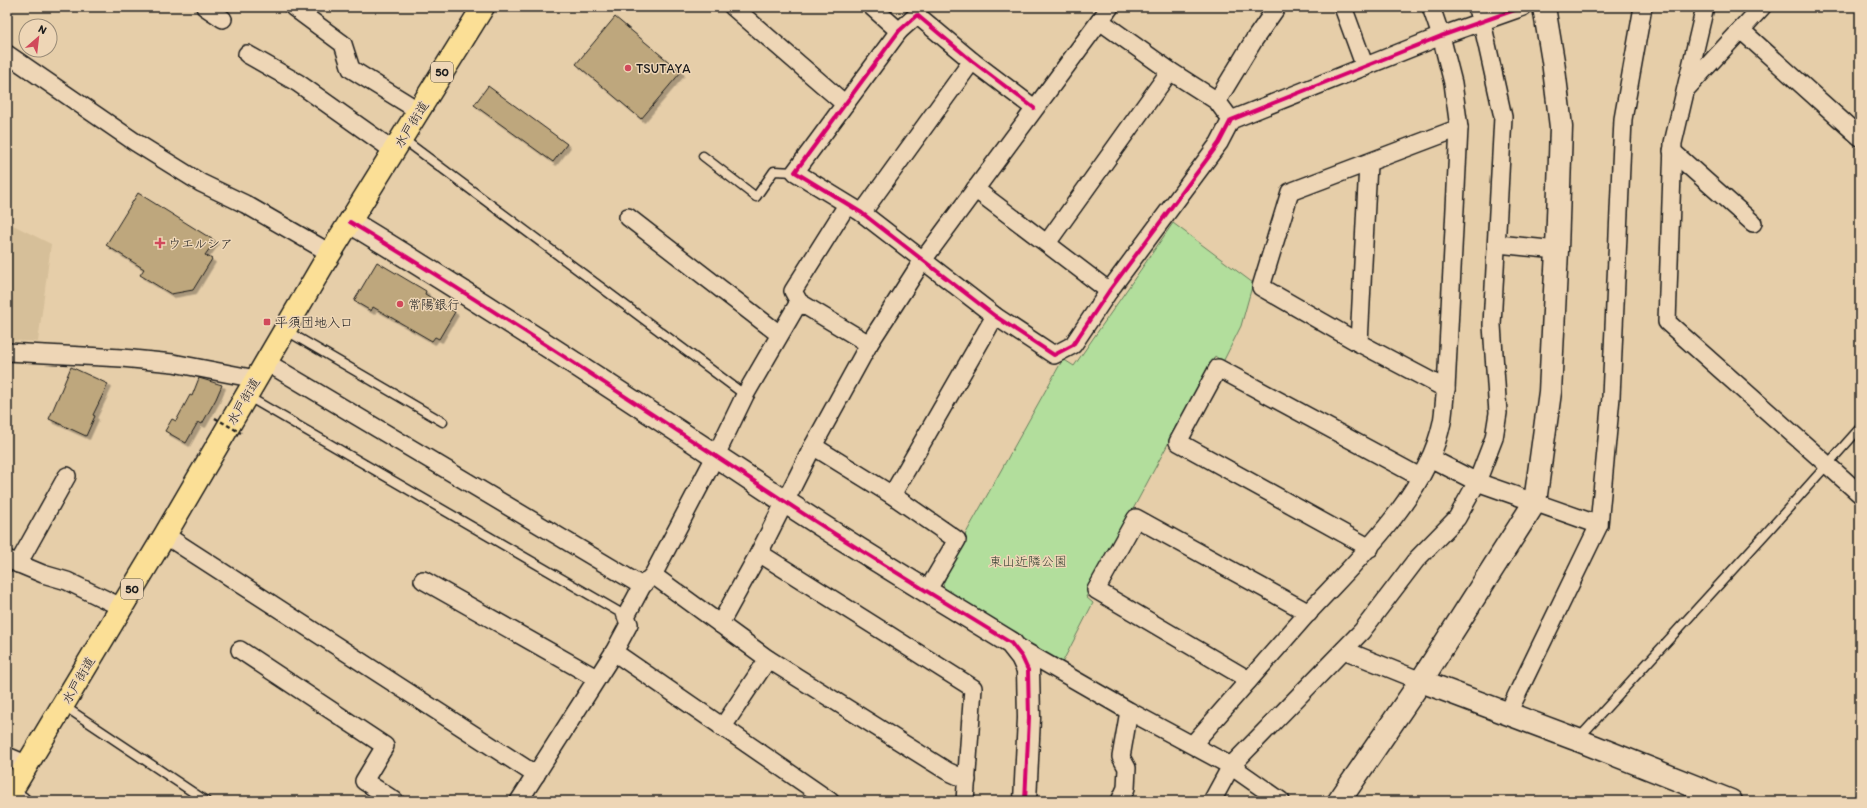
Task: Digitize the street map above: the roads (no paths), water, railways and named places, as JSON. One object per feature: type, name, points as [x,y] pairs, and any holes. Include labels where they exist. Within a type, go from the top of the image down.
[{"type":"main road","name":"水戸街道","points":[[13,797],[28,765],[121,606],[165,535],[284,330],[330,253],[483,7]]},
{"type":"street","points":[[206,7],[223,19]]},
{"type":"street","points":[[293,7],[343,44],[351,68],[418,111]]},
{"type":"street","points":[[733,7],[845,104]]},
{"type":"street","points":[[872,7],[899,31]]},
{"type":"street","points":[[720,624],[759,553],[813,446],[869,344],[924,260],[1034,108],[1110,7]]},
{"type":"street","points":[[1217,101],[1254,40],[1277,7]]},
{"type":"street","points":[[1343,7],[1365,68]]},
{"type":"street","points":[[1193,744],[1248,680],[1370,548],[1394,517],[1420,477],[1430,458],[1442,423],[1446,389],[1458,128],[1453,83],[1441,36],[1431,7]]},
{"type":"street","points":[[1034,108],[972,61],[918,11],[899,31],[795,172],[862,213],[995,316],[1054,355],[1073,345],[1109,291],[1219,143],[1231,120],[1365,68],[1441,36],[1479,14],[1523,7]]},
{"type":"street","points":[[1339,801],[1421,681],[1535,502],[1550,392],[1561,127],[1553,61],[1544,7]]},
{"type":"street","points":[[1508,713],[1599,525],[1611,397],[1623,119],[1643,7]]},
{"type":"street","points":[[1705,7],[1672,151],[1667,322],[1860,494]]},
{"type":"street","points":[[1687,87],[1762,7]]},
{"type":"street","points":[[1212,801],[1231,766],[1362,631],[1416,560],[1457,518],[1477,482],[1494,438],[1498,413],[1492,325],[1498,244],[1503,117],[1479,14]]},
{"type":"street","points":[[1100,21],[1170,71],[1217,101],[1231,120]]},
{"type":"street","points":[[1741,30],[1860,137]]},
{"type":"street","points":[[7,54],[135,142],[201,183],[245,204],[330,253]]},
{"type":"street","points":[[247,54],[298,83],[398,145]]},
{"type":"street","points":[[862,213],[972,61]]},
{"type":"street","points":[[1047,243],[1170,71]]},
{"type":"street","points":[[1446,389],[1359,343],[1261,287],[1290,192],[1368,164],[1458,128]]},
{"type":"street","points":[[1672,151],[1753,223]]},
{"type":"street","points":[[1359,343],[1368,164]]},
{"type":"street","points":[[976,189],[1109,291]]},
{"type":"street","points":[[847,205],[793,291],[799,302],[869,344]]},
{"type":"street","points":[[628,217],[779,334]]},
{"type":"street","points":[[350,222],[926,591],[1010,643],[1129,711],[1193,744],[1231,766],[1274,799]]},
{"type":"street","points":[[1498,244],[1557,250]]},
{"type":"street","points":[[519,801],[614,652],[629,624],[626,616],[648,580],[716,456],[745,395],[779,334],[799,302]]},
{"type":"street","points":[[892,495],[995,316]]},
{"type":"street","points":[[7,352],[122,358],[173,363],[256,379],[648,580],[720,624],[768,659],[947,771],[967,780]]},
{"type":"street","points":[[1370,548],[1178,442],[1218,368],[1420,477]]},
{"type":"street","points":[[813,446],[892,495],[957,540],[926,591]]},
{"type":"street","points":[[1430,458],[1477,482],[1599,525]]},
{"type":"street","points":[[67,476],[13,562],[66,581],[121,606]]},
{"type":"street","points":[[1248,680],[1096,590],[1136,518],[1309,613]]},
{"type":"street","points":[[165,535],[536,775]]},
{"type":"street","points":[[759,553],[973,688],[965,801]]},
{"type":"street","points":[[423,580],[596,678]]},
{"type":"street","points":[[1010,643],[1022,657],[1028,670],[1029,718],[1025,801]]},
{"type":"street","points":[[240,650],[385,746],[364,781],[395,801]]},
{"type":"street","points":[[1344,650],[1421,681],[1578,740],[1731,801]]},
{"type":"street","points":[[614,652],[722,728],[830,801]]},
{"type":"street","points":[[722,728],[768,659]]},
{"type":"street","points":[[1120,801],[1126,788],[1126,768],[1121,757],[1129,711]]},
{"type":"street","points":[[7,756],[28,765]]},
{"type":"lane","points":[[398,145],[745,395]]},
{"type":"lane","points":[[703,156],[756,197],[774,171],[795,172]]},
{"type":"lane","points":[[284,330],[443,422]]},
{"type":"lane","points":[[256,379],[626,616]]},
{"type":"lane","points":[[1578,740],[1860,428]]},
{"type":"lane","points":[[63,705],[206,801]]},
{"type":"place","name":"TSUTAYA","points":[[628,68]]},
{"type":"place","name":"ウエルシア","points":[[160,243]]},
{"type":"place","name":"常陽銀行","points":[[400,304]]},
{"type":"place","name":"平須団地入口","points":[[267,322]]},
{"type":"park label","name":"東山近隣公園","points":[[1028,561]]}]
